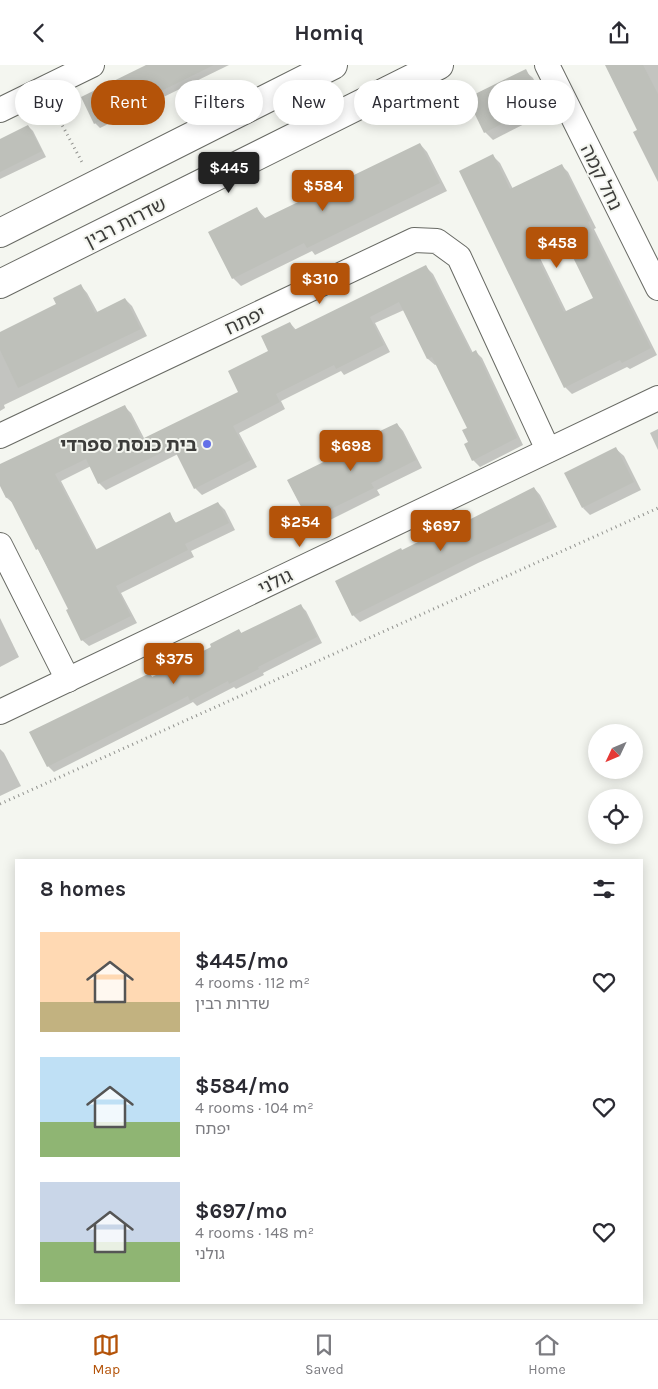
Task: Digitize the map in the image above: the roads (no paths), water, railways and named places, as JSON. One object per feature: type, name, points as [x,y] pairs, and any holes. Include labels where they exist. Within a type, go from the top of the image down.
[{"type":"street","points":[[0,110],[92,65]]},
{"type":"street","points":[[0,233],[93,184],[333,65]]},
{"type":"street","name":"שדרות רבין","points":[[0,285],[439,65]]},
{"type":"street","name":"נחל קמה","points":[[547,65],[658,288]]},
{"type":"street","name":"יפתח","points":[[0,436],[414,240],[437,241],[459,257],[548,450]]},
{"type":"street","name":"גולני","points":[[0,712],[658,398]]},
{"type":"street","points":[[0,545],[68,680]]},
{"type":"place","name":"בית כנסת ספרדי","points":[[207,444]]}]
